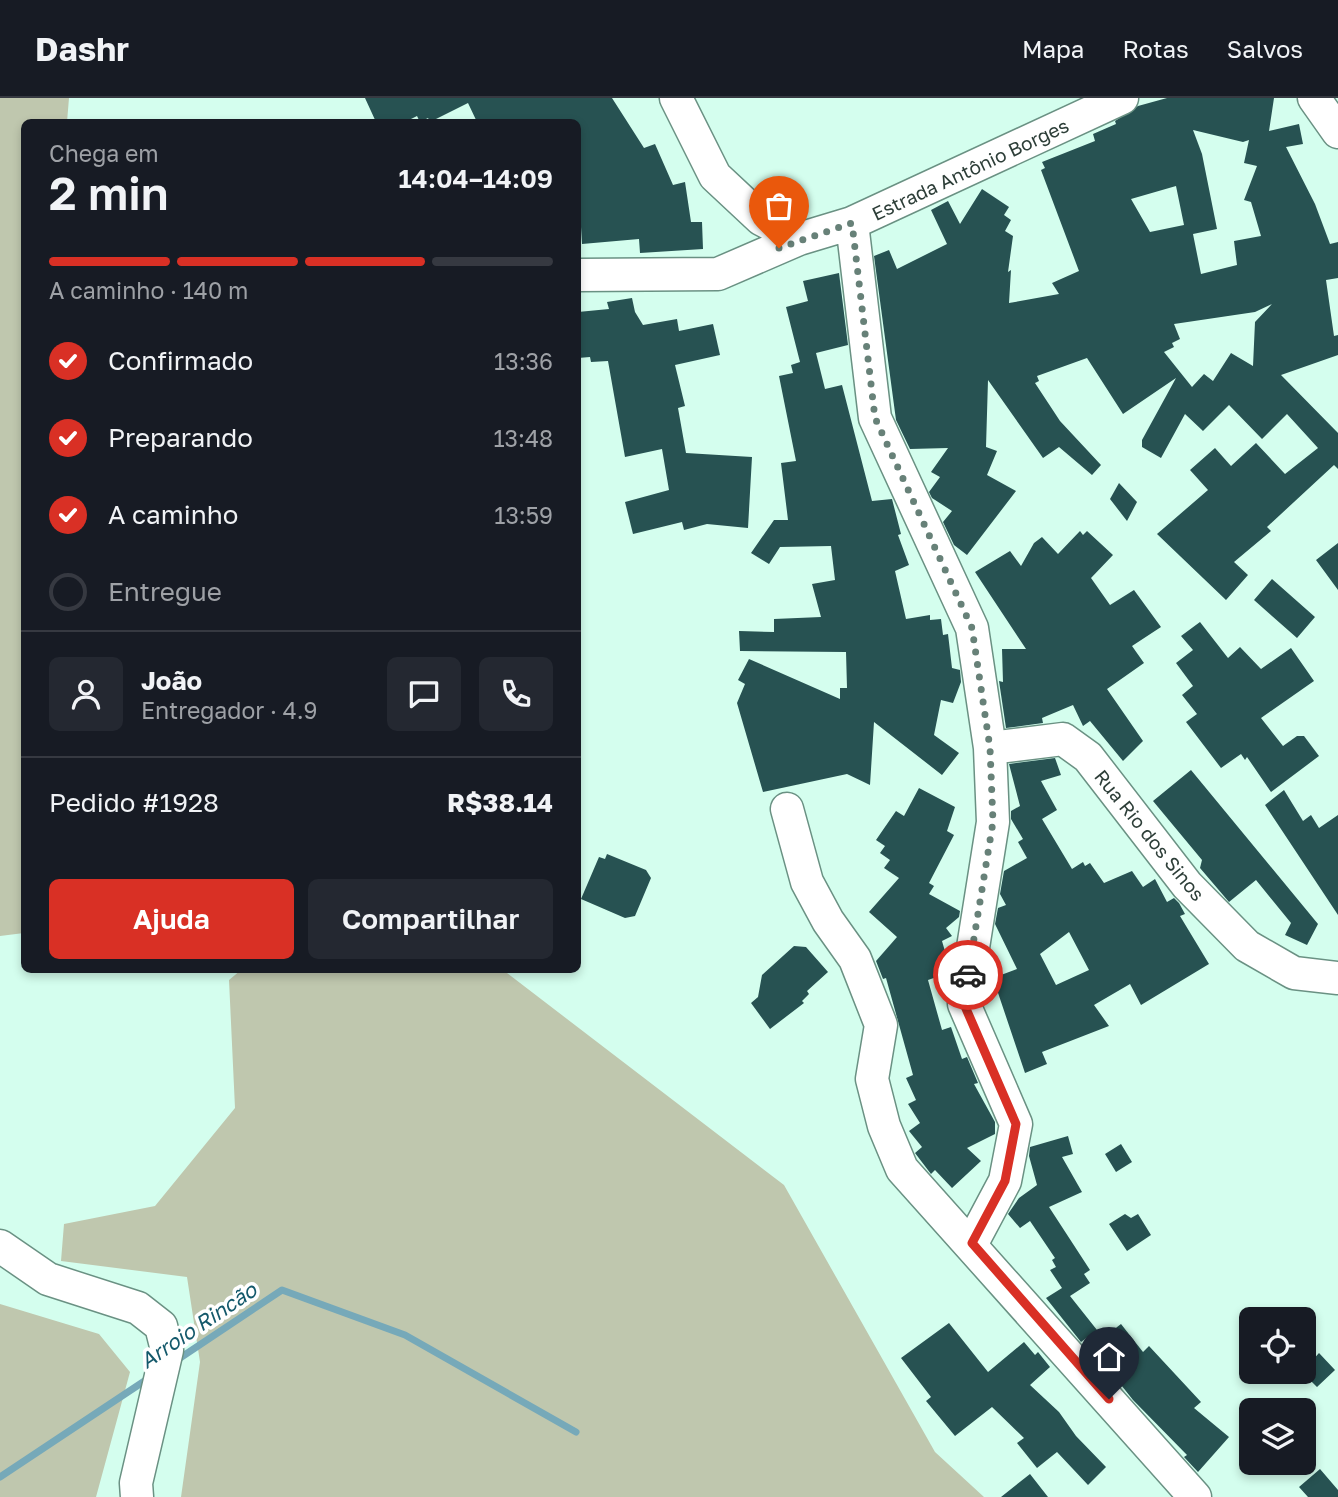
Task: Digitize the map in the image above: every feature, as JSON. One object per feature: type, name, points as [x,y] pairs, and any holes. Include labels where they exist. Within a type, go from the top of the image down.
[{"type":"street","points":[[676,98],[715,176],[761,219],[799,239]]},
{"type":"street","name":"Estrada Antônio Borges","points":[[581,275],[718,274],[799,239],[852,223],[1122,98]]},
{"type":"street","points":[[1314,98],[1338,132]]},
{"type":"street","points":[[852,223],[875,418],[972,628],[990,748],[993,822],[964,1004],[1016,1124],[1005,1181],[972,1243]]},
{"type":"street","name":"Rua Rio dos Sinos","points":[[990,748],[1063,738],[1088,757],[1186,885],[1247,946],[1294,973],[1338,978]]},
{"type":"street","points":[[787,809],[807,883],[828,921],[855,959],[881,1025],[872,1079],[888,1136],[902,1169],[972,1243],[1195,1497]]},
{"type":"street","points":[[0,1246],[48,1279],[138,1308],[161,1326],[167,1350],[136,1483],[137,1497]]},
{"type":"green space","points":[[0,98],[69,98],[67,119],[21,119],[21,933],[0,936]]},
{"type":"green space","points":[[237,973],[507,973],[784,1185],[935,1452],[984,1497],[181,1497],[200,1362],[187,1277],[61,1261],[64,1224],[155,1206],[235,1108],[229,980]]},
{"type":"green space","points":[[0,1304],[99,1334],[130,1372],[96,1497],[0,1497]]},
{"type":"building","points":[[365,98],[612,98],[644,148],[655,144],[673,185],[685,182],[691,222],[702,222],[703,249],[640,253],[639,239],[582,244],[581,119],[476,119],[468,103],[436,119],[418,119],[417,116],[411,119],[375,119]]},
{"type":"building","points":[[1167,98],[1274,98],[1269,131],[1299,124],[1303,144],[1286,147],[1315,204],[1330,244],[1338,242],[1338,278],[1326,280],[1334,336],[1338,335],[1338,355],[1281,375],[1338,433],[1338,469],[1334,465],[1267,527],[1271,531],[1234,562],[1248,575],[1226,600],[1157,534],[1208,490],[1190,470],[1215,448],[1231,466],[1256,443],[1285,474],[1318,448],[1287,414],[1262,439],[1229,405],[1203,431],[1185,414],[1161,458],[1142,447],[1142,440],[1176,378],[1123,414],[1087,358],[1037,376],[1039,381],[1035,383],[1060,421],[1101,465],[1092,475],[1059,447],[1043,458],[988,380],[986,447],[997,451],[987,475],[1016,491],[967,555],[954,545],[943,522],[952,511],[932,498],[929,492],[940,477],[931,472],[948,448],[910,449],[896,420],[874,256],[889,250],[897,269],[947,244],[931,210],[948,201],[960,224],[982,189],[1009,207],[1004,215],[1011,220],[1005,231],[1013,236],[1008,272],[1011,270],[1009,303],[1059,294],[1052,283],[1079,271],[1041,170],[1045,168],[1042,162],[1095,141],[1093,134],[1116,124],[1115,121],[1138,106]],"holes":[[[1193,130],[1243,142],[1249,140],[1244,163],[1257,166],[1244,200],[1251,202],[1261,236],[1234,241],[1237,265],[1201,274],[1193,234],[1217,229],[1202,154]],[[1176,186],[1184,225],[1150,232],[1131,199]],[[1272,304],[1255,322],[1253,366],[1231,353],[1213,381],[1204,374],[1192,387],[1164,352],[1174,347],[1172,343],[1180,339],[1174,324],[1255,312]]]},
{"type":"building","points":[[839,273],[848,345],[816,353],[825,389],[842,385],[872,501],[892,499],[901,534],[898,535],[909,565],[895,571],[906,619],[930,615],[930,620],[941,619],[943,635],[948,634],[952,668],[960,670],[961,682],[953,703],[941,700],[934,735],[959,753],[942,775],[874,722],[870,785],[847,774],[763,792],[737,703],[745,684],[738,680],[749,659],[840,699],[840,688],[847,688],[846,652],[740,651],[739,631],[774,632],[774,619],[821,617],[812,584],[835,580],[831,546],[780,547],[769,564],[751,553],[774,520],[788,520],[781,463],[796,461],[779,376],[793,373],[791,365],[800,362],[786,307],[808,301],[803,281]]},
{"type":"building","points":[[632,298],[635,312],[643,325],[677,319],[679,331],[713,324],[720,355],[675,365],[685,406],[678,408],[686,453],[752,457],[748,528],[707,524],[684,530],[682,522],[633,534],[625,502],[669,490],[662,449],[625,457],[608,361],[591,362],[590,357],[581,358],[581,312],[609,309],[607,302]]},
{"type":"building","points":[[1119,483],[1137,502],[1127,521],[1110,499]]},
{"type":"building","points":[[1080,531],[1083,535],[1087,531],[1113,555],[1091,578],[1110,605],[1134,590],[1161,627],[1132,646],[1144,663],[1107,689],[1143,741],[1123,761],[1090,721],[1083,726],[1073,705],[1042,718],[1043,723],[1006,728],[999,681],[1003,682],[1002,649],[1026,649],[975,572],[1010,551],[1021,566],[1034,543],[1042,537],[1058,554]]},
{"type":"building","points":[[1338,543],[1338,590],[1316,560]]},
{"type":"building","points":[[1272,579],[1315,617],[1297,638],[1254,600]]},
{"type":"building","points":[[1200,622],[1228,658],[1240,647],[1261,669],[1291,648],[1314,681],[1261,718],[1283,746],[1297,736],[1304,736],[1319,756],[1271,792],[1247,757],[1245,760],[1241,754],[1221,768],[1186,722],[1197,714],[1182,695],[1193,686],[1176,663],[1193,650],[1181,636]]},
{"type":"building","points":[[1055,758],[1061,775],[1041,781],[1057,810],[1042,819],[1072,869],[1083,862],[1085,866],[1090,863],[1104,883],[1132,871],[1143,887],[1155,879],[1167,902],[1174,898],[1179,903],[1185,914],[1180,916],[1209,964],[1141,1005],[1130,984],[1094,1005],[1109,1026],[1042,1052],[1047,1064],[1025,1073],[993,978],[1017,969],[995,924],[998,908],[1006,905],[1000,894],[1004,871],[1027,858],[1018,842],[1023,839],[1011,819],[1011,811],[1020,806],[1009,764]],"holes":[[[1069,932],[1089,970],[1056,985],[1040,954]]]},
{"type":"building","points":[[1191,770],[1318,924],[1307,945],[1285,935],[1291,923],[1256,880],[1229,902],[1200,868],[1202,860],[1153,801]]},
{"type":"building","points":[[919,788],[955,807],[947,831],[954,835],[929,883],[934,886],[929,894],[960,911],[959,917],[946,928],[952,936],[942,941],[951,972],[928,980],[942,1030],[951,1027],[962,1059],[967,1057],[978,1083],[974,1084],[995,1122],[995,1134],[967,1148],[981,1161],[952,1188],[935,1170],[931,1174],[915,1153],[922,1147],[909,1131],[920,1123],[908,1104],[916,1100],[906,1078],[913,1075],[886,978],[883,979],[876,961],[897,937],[869,912],[899,878],[884,868],[890,860],[880,853],[885,846],[876,840],[896,811],[904,816]]},
{"type":"building","points":[[1284,790],[1303,821],[1311,815],[1319,828],[1338,815],[1338,915],[1265,805]]},
{"type":"building","points":[[607,854],[646,870],[651,878],[635,916],[625,918],[581,899],[599,857],[605,859]]},
{"type":"building","points":[[794,946],[806,947],[828,972],[807,991],[809,994],[802,1001],[804,1003],[770,1029],[751,1003],[758,997],[762,975]]},
{"type":"building","points":[[1068,1136],[1073,1154],[1062,1157],[1082,1192],[1049,1207],[1090,1270],[1084,1274],[1090,1283],[1070,1296],[1097,1330],[1081,1342],[1046,1298],[1062,1288],[1050,1270],[1056,1267],[1052,1260],[1055,1258],[1030,1221],[1020,1228],[1008,1214],[1019,1198],[1037,1185],[1029,1156],[1030,1147]]},
{"type":"building","points":[[1121,1144],[1132,1162],[1116,1172],[1105,1154]]},
{"type":"building","points":[[1125,1214],[1131,1218],[1138,1214],[1151,1235],[1127,1251],[1109,1224]]},
{"type":"building","points":[[949,1323],[988,1372],[1024,1342],[1035,1355],[1038,1352],[1050,1367],[1030,1385],[1059,1412],[1076,1436],[1106,1467],[1088,1485],[1057,1452],[1037,1468],[1017,1443],[1024,1438],[992,1407],[955,1436],[926,1401],[931,1397],[901,1358]]},
{"type":"building","points":[[1121,1324],[1143,1352],[1149,1346],[1201,1402],[1194,1408],[1229,1437],[1198,1472],[1184,1457],[1187,1455],[1133,1400],[1091,1347]]},
{"type":"building","points":[[1319,1353],[1335,1370],[1317,1387],[1314,1384],[1316,1356]]},
{"type":"building","points":[[1320,1469],[1338,1490],[1338,1497],[1308,1497],[1299,1487]]},
{"type":"building","points":[[1030,1474],[1048,1497],[1001,1497]]},
{"type":"waterway","name":"Arroio Rincão","points":[[174,1362],[282,1290],[405,1335],[576,1432]]},
{"type":"waterway","name":"Arroio Rincão","points":[[0,1477],[149,1378]]},
{"type":"way so far","points":[[779,248],[852,223],[875,418],[972,628],[990,748],[993,822],[968,975]]},
{"type":"route","points":[[968,975],[964,1004],[1016,1124],[1005,1181],[972,1243],[1109,1399]]}]
